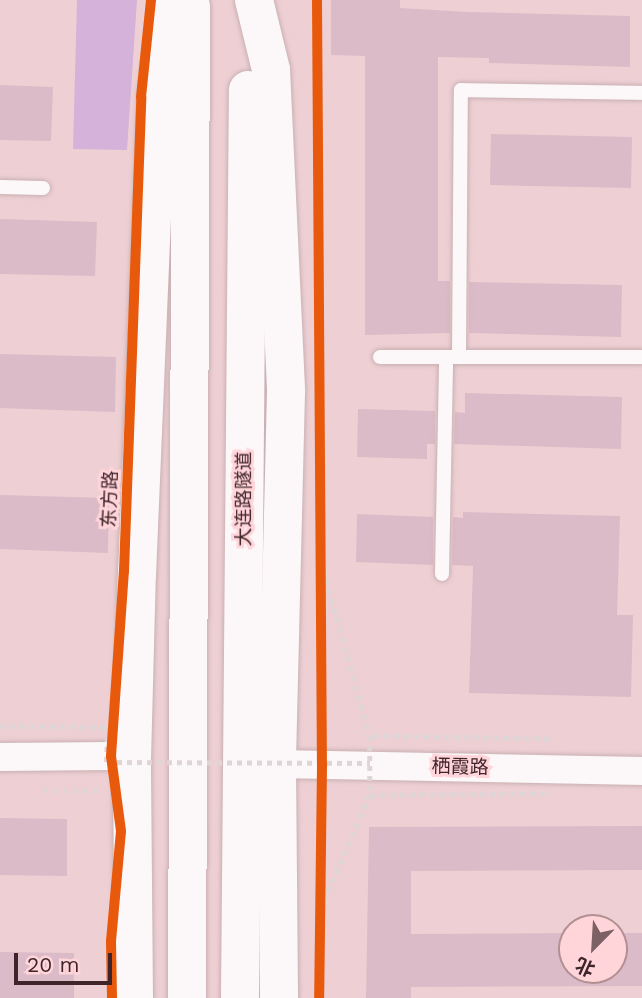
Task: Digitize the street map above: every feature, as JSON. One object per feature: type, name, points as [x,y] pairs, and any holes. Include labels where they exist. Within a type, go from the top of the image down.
[{"type":"main road","name":"东方路","points":[[134,998],[119,766],[157,97],[174,0]]},
{"type":"main road","points":[[187,998],[191,0]]},
{"type":"main road","name":"大连路隧道","points":[[240,998],[248,0]]},
{"type":"main road","points":[[254,0],[271,70],[286,392],[277,764],[279,998]]},
{"type":"street","points":[[0,757],[119,766]]},
{"type":"street","name":"栖霞路","points":[[277,764],[642,771]]},
{"type":"lane","points":[[442,574],[461,90],[642,93]]},
{"type":"lane","points":[[0,187],[43,188]]},
{"type":"lane","points":[[380,358],[642,357]]},
{"type":"path","points":[[321,546],[322,615]]},
{"type":"path","points":[[320,910],[370,794],[370,736],[321,560]]},
{"type":"path","points":[[114,717],[119,766]]},
{"type":"path","points":[[0,726],[108,727],[107,762],[370,763]]},
{"type":"path","points":[[370,736],[549,739]]},
{"type":"path","points":[[370,794],[551,793]]},
{"type":"path","points":[[320,923],[321,871]]},
{"type":"shaded area","points":[[77,0],[137,0],[127,150],[73,149]]},
{"type":"building","points":[[331,0],[400,0],[400,8],[468,12],[630,16],[630,67],[489,63],[489,58],[438,57],[438,281],[450,281],[450,333],[365,335],[365,56],[331,55]]},
{"type":"building","points":[[0,85],[53,87],[51,141],[0,140]]},
{"type":"building","points":[[491,134],[632,137],[631,188],[490,185]]},
{"type":"building","points":[[0,219],[97,222],[95,276],[0,274]]},
{"type":"building","points":[[469,282],[622,285],[621,337],[469,333]]},
{"type":"building","points":[[0,354],[116,357],[115,412],[0,408]]},
{"type":"building","points":[[465,393],[622,397],[621,449],[454,444],[455,412],[465,413]]},
{"type":"building","points":[[358,409],[435,411],[435,444],[427,444],[427,459],[357,457]]},
{"type":"building","points":[[0,495],[109,498],[108,553],[0,549]]},
{"type":"building","points":[[463,512],[620,516],[617,615],[633,615],[631,697],[469,693],[473,566],[452,565],[453,517],[463,518]]},
{"type":"building","points":[[357,514],[433,517],[433,565],[356,562]]},
{"type":"building","points":[[0,818],[67,819],[67,876],[0,875]]},
{"type":"building","points":[[642,826],[642,870],[411,871],[411,934],[558,933],[558,984],[628,984],[628,933],[642,933],[642,986],[411,987],[411,998],[366,998],[369,827]]},
{"type":"building","points":[[0,952],[74,953],[74,998],[0,998]]},
{"type":"cycle path","points":[[112,998],[111,941],[121,831],[111,756],[124,571],[141,97],[151,0]]},
{"type":"cycle path","points":[[317,0],[322,765],[319,998]]}]
